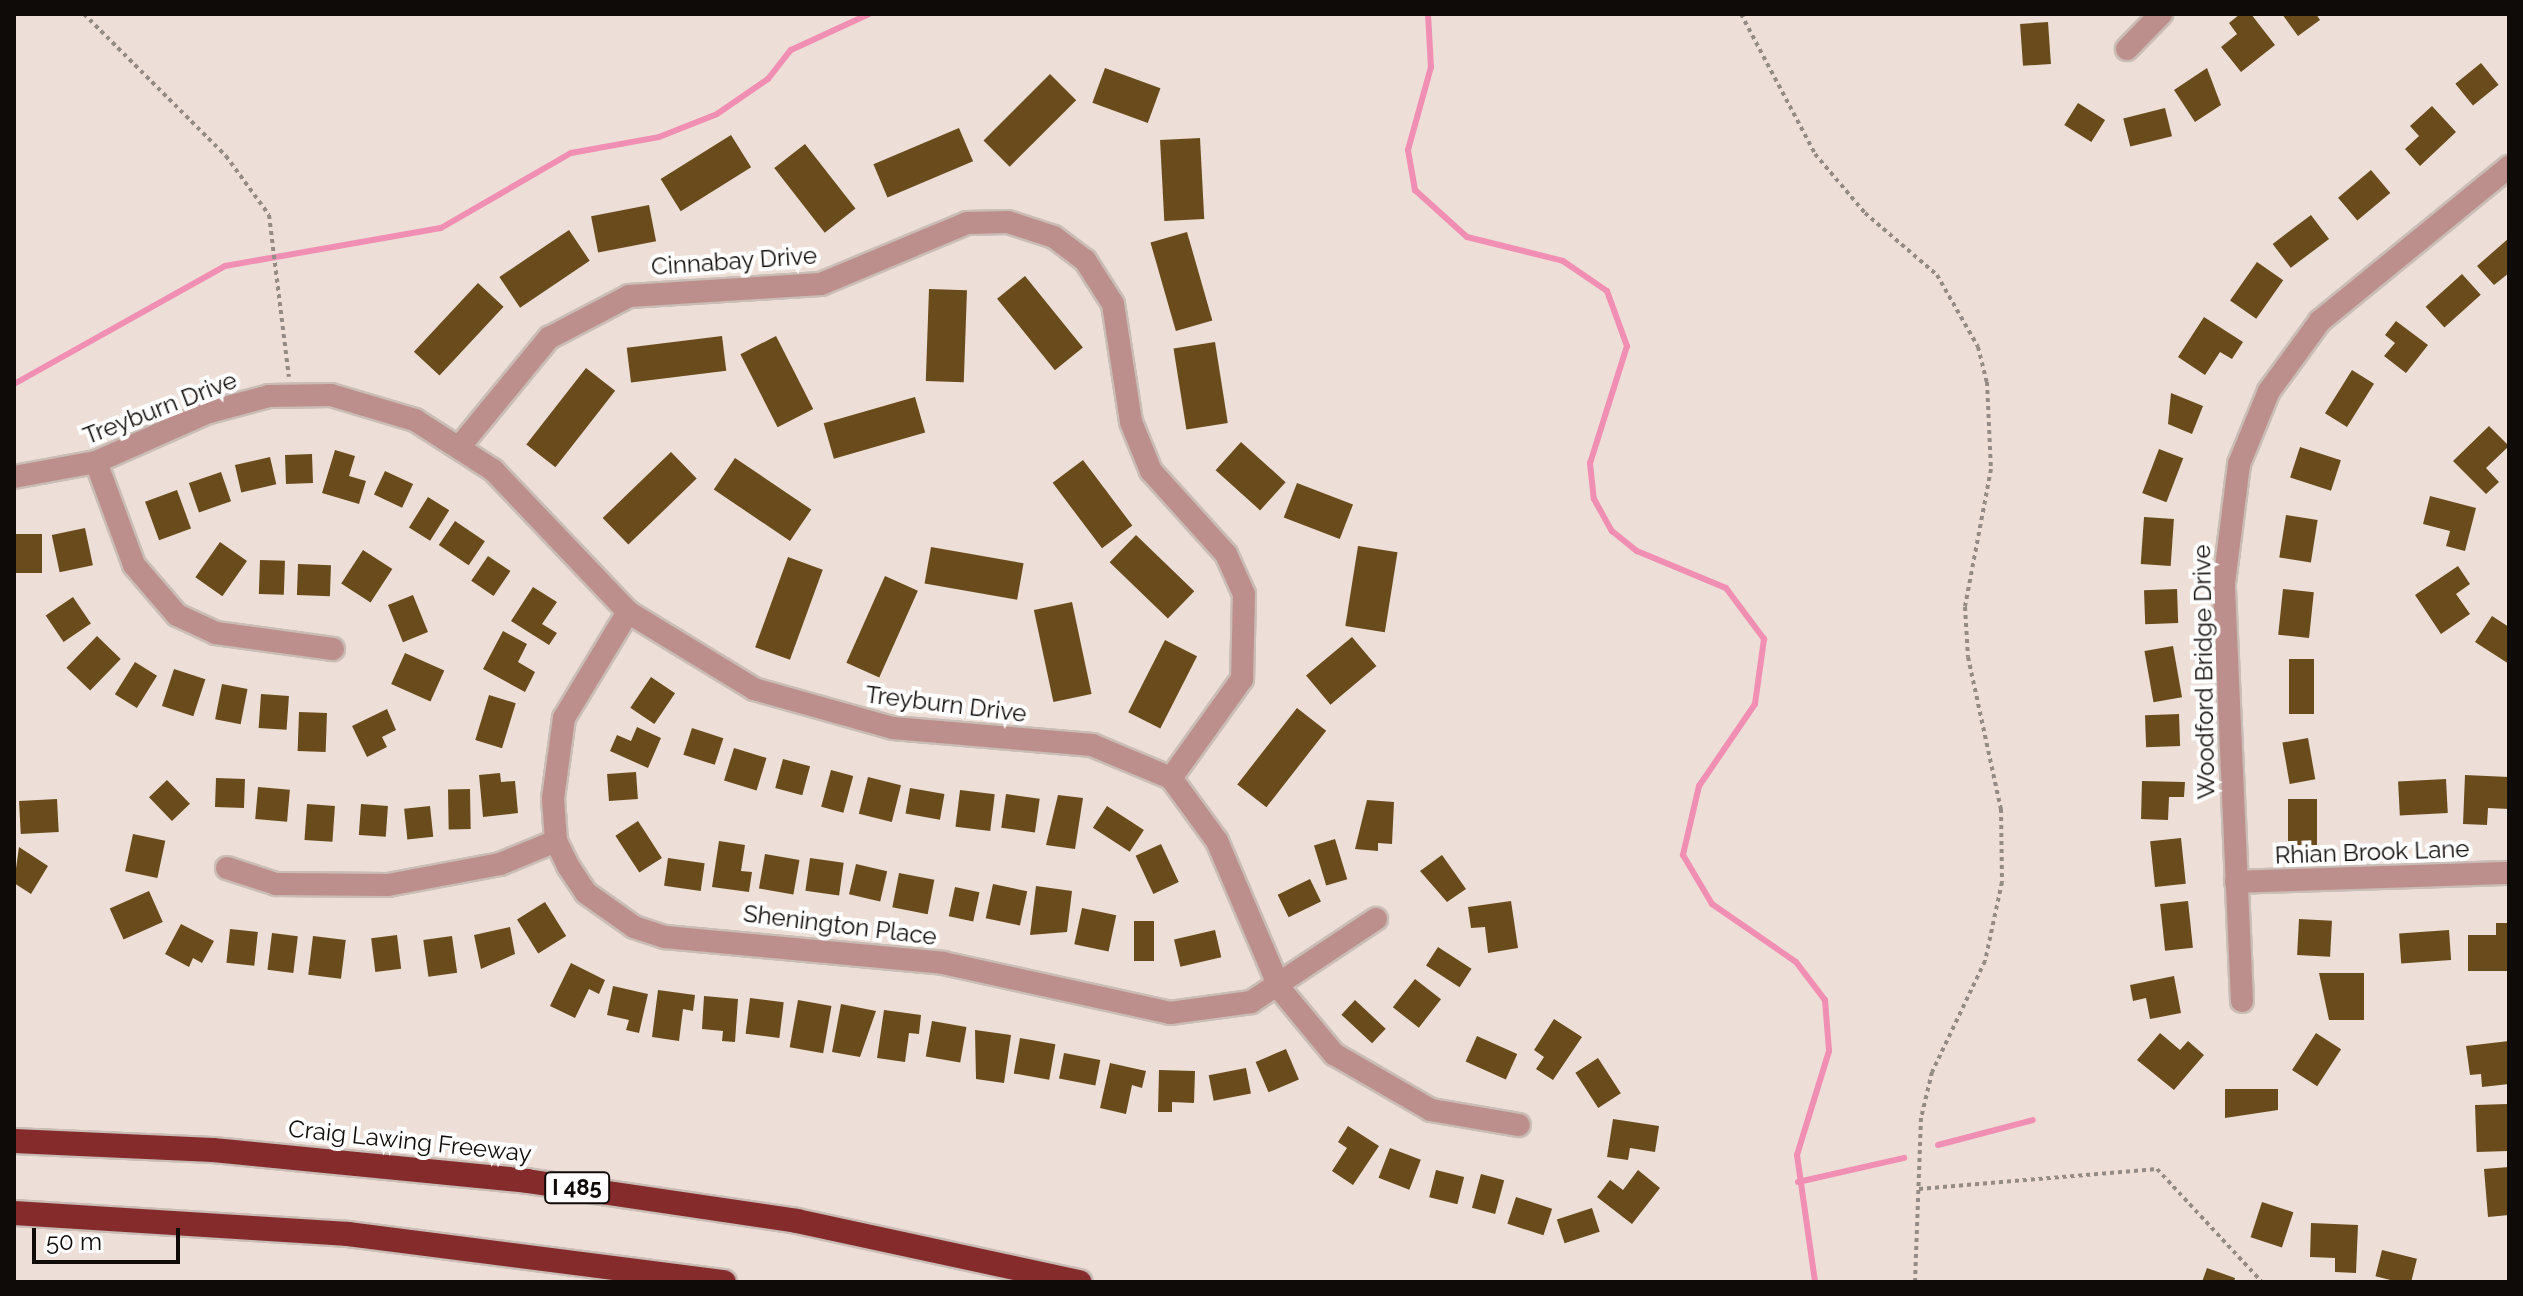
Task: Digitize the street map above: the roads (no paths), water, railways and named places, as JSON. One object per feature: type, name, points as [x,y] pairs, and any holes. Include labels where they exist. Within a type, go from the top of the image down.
[{"type":"highway","points":[[14,1133],[68,1142]]},
{"type":"highway","name":"Craig Lawing Freeway","points":[[14,1141],[68,1142],[413,1167],[658,1199],[1080,1282]]},
{"type":"highway","points":[[14,1213],[348,1234],[724,1282]]},
{"type":"street","points":[[2127,49],[2161,14]]},
{"type":"street","name":"Woodford Bridge Drive","points":[[2242,1001],[2224,583],[2232,492],[2249,435],[2269,391],[2320,321],[2509,167]]},
{"type":"street","name":"Cinnabay Drive","points":[[461,445],[549,338],[629,296],[821,284],[967,223],[1008,222],[1054,237],[1085,260],[1113,304],[1131,422],[1151,471],[1226,554],[1244,594],[1242,679],[1171,778]]},
{"type":"street","name":"Treyburn Drive","points":[[14,477],[96,462],[209,412],[291,395],[391,410],[461,445],[628,612],[718,671],[800,706],[893,728],[1092,745],[1171,778]]},
{"type":"street","points":[[96,462],[134,565],[177,615],[216,633],[333,649]]},
{"type":"street","name":"Shenington Place","points":[[628,612],[564,718],[554,778],[556,841],[586,893],[608,913],[665,937],[943,963],[1170,1013],[1215,1011],[1280,989],[1376,919]]},
{"type":"street","points":[[1171,778],[1217,841],[1280,989],[1315,1035],[1371,1082],[1431,1110],[1519,1125]]},
{"type":"street","points":[[227,868],[276,884],[388,885],[500,864],[556,841]]},
{"type":"street","name":"Rhian Brook Lane","points":[[2236,882],[2509,873]]},
{"type":"waterway","points":[[14,384],[225,266],[441,228],[571,153],[659,137],[717,114],[768,79],[791,50],[869,14]]},
{"type":"waterway","points":[[1428,14],[1431,67],[1408,150],[1415,190],[1467,237],[1563,261],[1607,291],[1627,346],[1590,463],[1594,499],[1612,531],[1637,551],[1726,588],[1764,639],[1755,704],[1699,786],[1683,855],[1712,904],[1796,962],[1825,1000],[1829,1051],[1797,1155],[1815,1282]]},
{"type":"waterway","points":[[1938,1145],[2033,1120]]},
{"type":"waterway","points":[[1798,1182],[1904,1158]]}]
